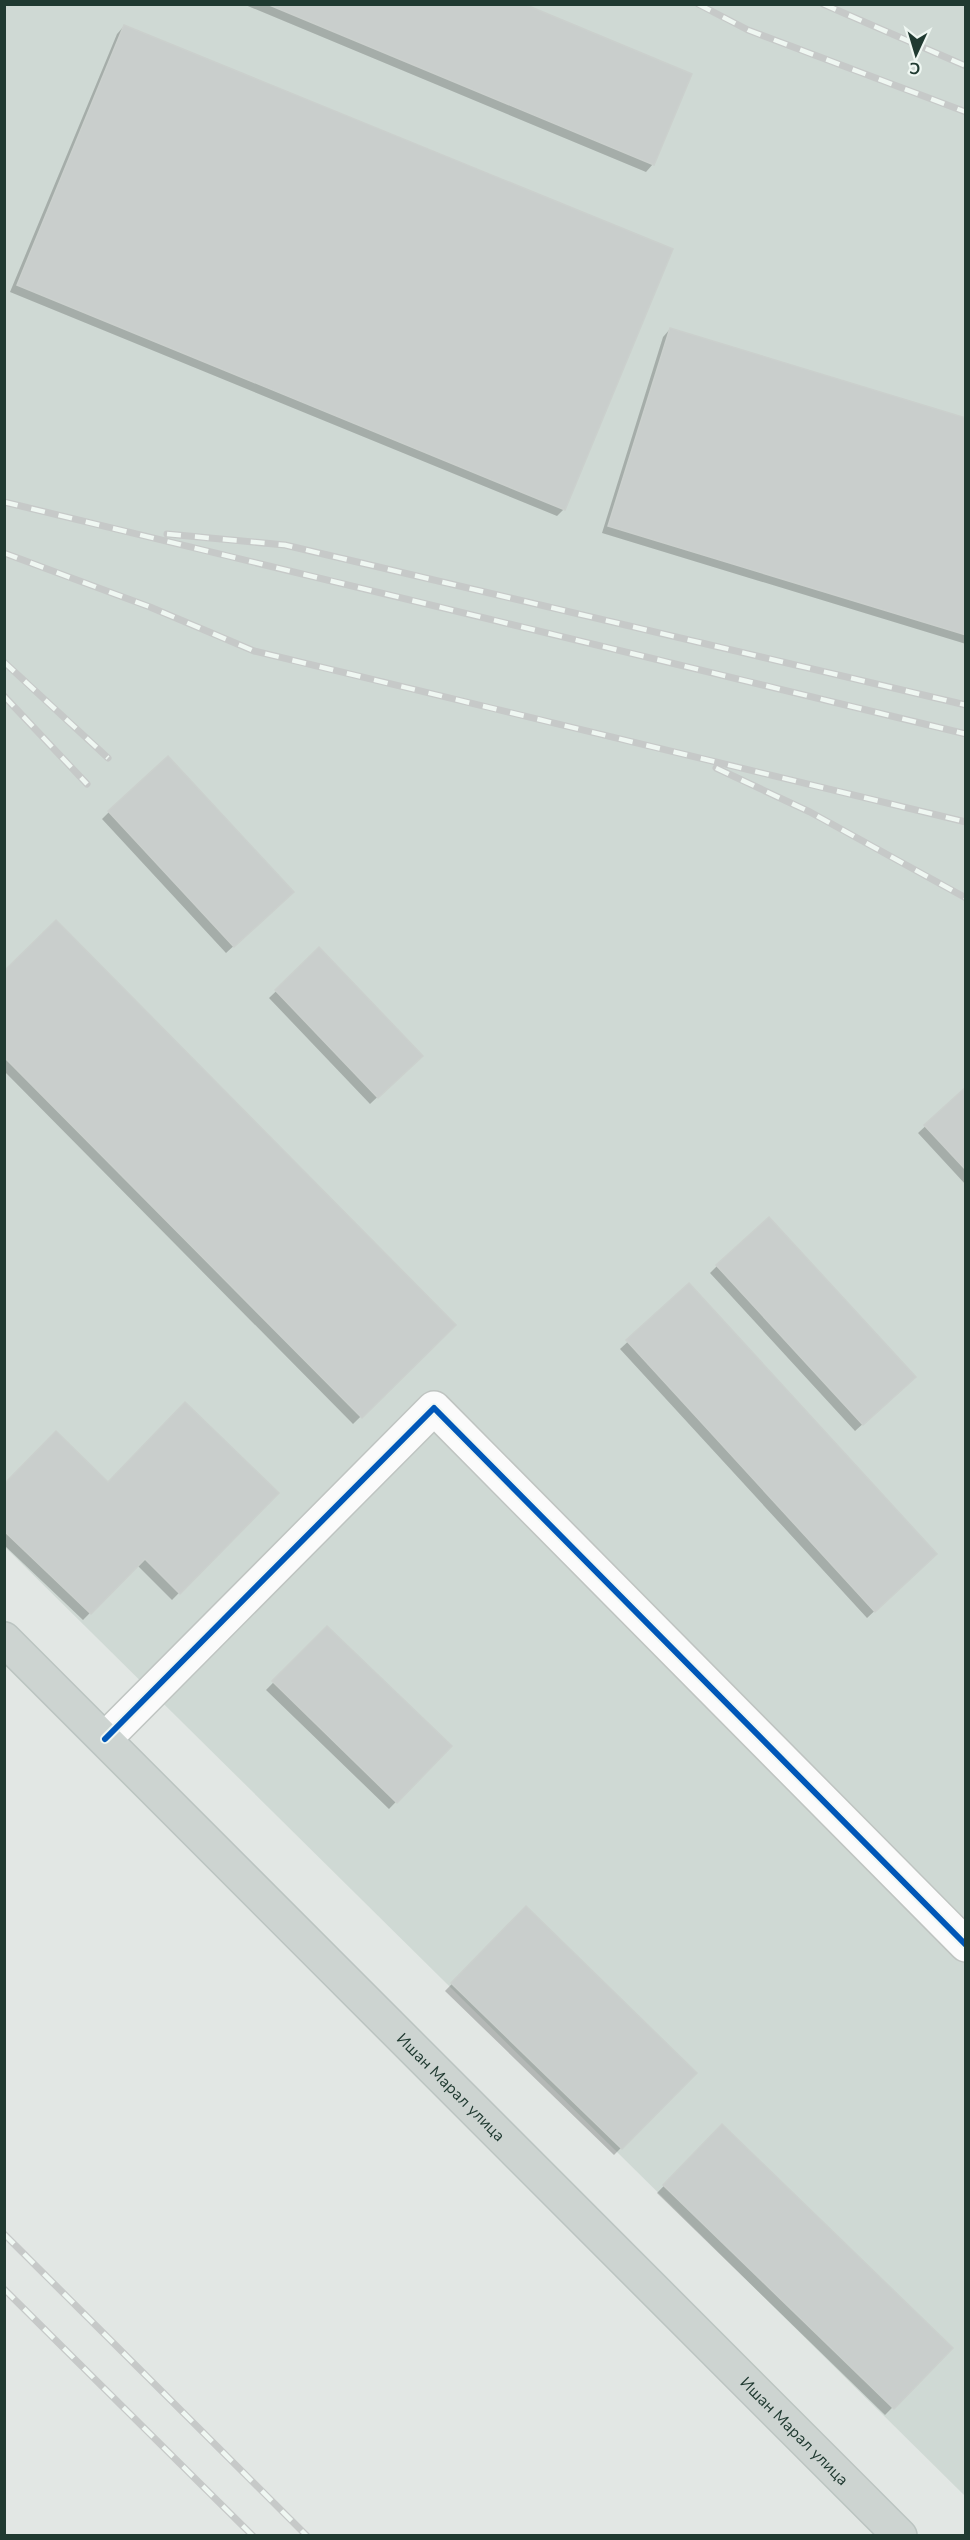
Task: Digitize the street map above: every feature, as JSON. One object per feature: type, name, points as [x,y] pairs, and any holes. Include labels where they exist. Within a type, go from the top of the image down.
[{"type":"main road","name":"Ишан Марал улица","points":[[4,1639],[900,2535]]},
{"type":"street","points":[[105,1739],[434,1408],[966,1946]]},
{"type":"shaded area","points":[[4,5],[965,5],[965,2496],[5,1547]]},
{"type":"building","points":[[267,4],[524,4],[692,74],[654,165]]},
{"type":"building","points":[[124,25],[673,249],[565,510],[17,285]]},
{"type":"building","points":[[670,328],[966,418],[966,635],[608,526]]},
{"type":"building","points":[[168,756],[294,892],[234,947],[108,811]]},
{"type":"building","points":[[56,920],[456,1325],[362,1418],[4,1057],[4,971]]},
{"type":"building","points":[[319,947],[423,1056],[378,1098],[275,990]]},
{"type":"building","points":[[966,1087],[966,1170],[924,1125]]},
{"type":"building","points":[[769,1217],[916,1377],[863,1425],[716,1265]]},
{"type":"building","points":[[689,1283],[937,1554],[875,1612],[626,1340]]},
{"type":"building","points":[[185,1402],[279,1493],[180,1594],[145,1559],[91,1614],[4,1531],[4,1484],[56,1431],[108,1482]]},
{"type":"building","points":[[327,1626],[452,1746],[397,1803],[272,1681]]},
{"type":"building","points":[[526,1906],[697,2073],[622,2149],[451,1983]]},
{"type":"building","points":[[722,2124],[953,2348],[894,2409],[663,2185]]},
{"type":"railway","points":[[698,4],[748,30],[966,112]]},
{"type":"railway","points":[[823,4],[966,66]]},
{"type":"railway","points":[[4,502],[966,734]]},
{"type":"railway","points":[[167,534],[285,545],[966,705]]},
{"type":"railway","points":[[4,553],[150,607],[254,651],[966,822]]},
{"type":"railway","points":[[4,662],[108,758]]},
{"type":"railway","points":[[4,696],[87,784]]},
{"type":"railway","points":[[716,768],[810,812],[966,898]]},
{"type":"railway","points":[[4,2234],[307,2536]]},
{"type":"railway","points":[[4,2289],[253,2536]]},
{"type":"cycle path","points":[[105,1739],[434,1408],[966,1945]]}]
